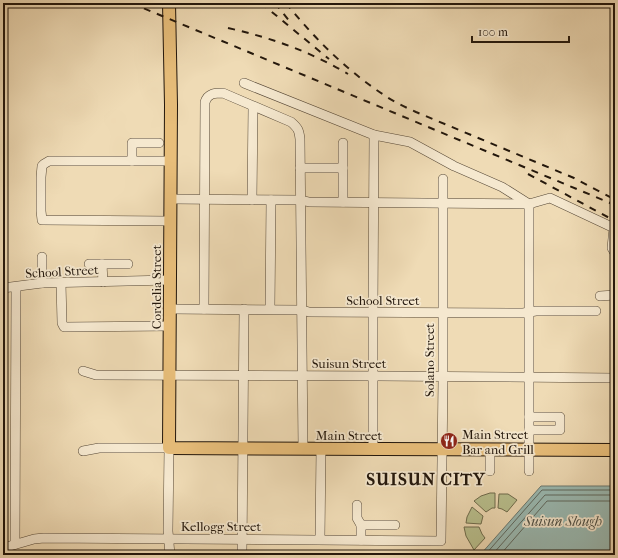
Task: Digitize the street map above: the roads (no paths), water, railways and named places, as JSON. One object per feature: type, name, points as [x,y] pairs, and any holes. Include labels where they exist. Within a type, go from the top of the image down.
[{"type":"main road","name":"Cordelia Street","points":[[169,3],[171,105],[169,448]]},
{"type":"main road","name":"Main Street","points":[[169,448],[615,450]]},
{"type":"street","points":[[244,83],[374,135],[410,142],[454,166],[502,187],[529,204]]},
{"type":"street","points":[[204,309],[205,102],[206,97],[215,93],[223,94],[291,122],[297,127],[300,139],[303,448]]},
{"type":"street","points":[[252,200],[253,107]]},
{"type":"street","points":[[373,449],[374,135]]},
{"type":"street","points":[[132,161],[132,143],[159,143]]},
{"type":"street","points":[[343,143],[343,202]]},
{"type":"street","points":[[170,220],[42,220],[41,211],[42,166],[49,161],[171,161]]},
{"type":"street","points":[[300,168],[343,168]]},
{"type":"street","name":"Solano Street","points":[[440,541],[443,376],[443,179]]},
{"type":"street","points":[[171,199],[529,204],[550,198],[615,228],[612,248],[615,253]]},
{"type":"street","points":[[270,309],[271,200]]},
{"type":"street","points":[[529,204],[529,471]]},
{"type":"street","points":[[42,257],[42,283]]},
{"type":"street","points":[[89,264],[128,264]]},
{"type":"street","points":[[102,264],[103,282]]},
{"type":"street","name":"School Street","points":[[3,288],[42,283],[170,280]]},
{"type":"street","points":[[61,283],[62,323],[64,326],[170,326]]},
{"type":"street","points":[[15,544],[16,287]]},
{"type":"street","points":[[600,296],[615,294]]},
{"type":"street","name":"School Street","points":[[170,309],[270,309],[302,310],[309,312],[442,313],[596,311]]},
{"type":"street","points":[[242,555],[244,310]]},
{"type":"street","name":"Suisun Street","points":[[83,371],[96,376],[443,376],[615,378]]},
{"type":"street","points":[[529,417],[560,417],[560,430],[529,430]]},
{"type":"street","name":"Main Street","points":[[83,451],[99,448],[169,448]]},
{"type":"street","name":"Cordelia Street","points":[[169,448],[168,531],[170,538],[170,555]]},
{"type":"street","points":[[320,539],[321,448]]},
{"type":"street","points":[[490,449],[490,471]]},
{"type":"street","points":[[357,505],[357,518],[361,525],[360,540]]},
{"type":"street","points":[[361,525],[395,524]]},
{"type":"street","name":"Kellogg Street","points":[[3,548],[44,538],[440,541]]},
{"type":"water","name":"Suisun Slough","points":[[541,486],[615,486],[615,555],[480,555]]},
{"type":"railway","points":[[131,3],[615,205]]},
{"type":"railway","points":[[261,3],[329,59]]},
{"type":"railway","points":[[275,3],[290,22]]},
{"type":"railway","points":[[286,3],[331,53],[357,75],[392,100],[416,112],[574,178],[612,198]]},
{"type":"railway","points":[[228,28],[260,36],[290,46],[348,74]]},
{"type":"railway","points":[[528,174],[615,221]]},
{"type":"place","name":"Main Street Bar and Grill","points":[[449,441]]},
{"type":"district","name":"SUISUN CITY","points":[[426,479]]}]
